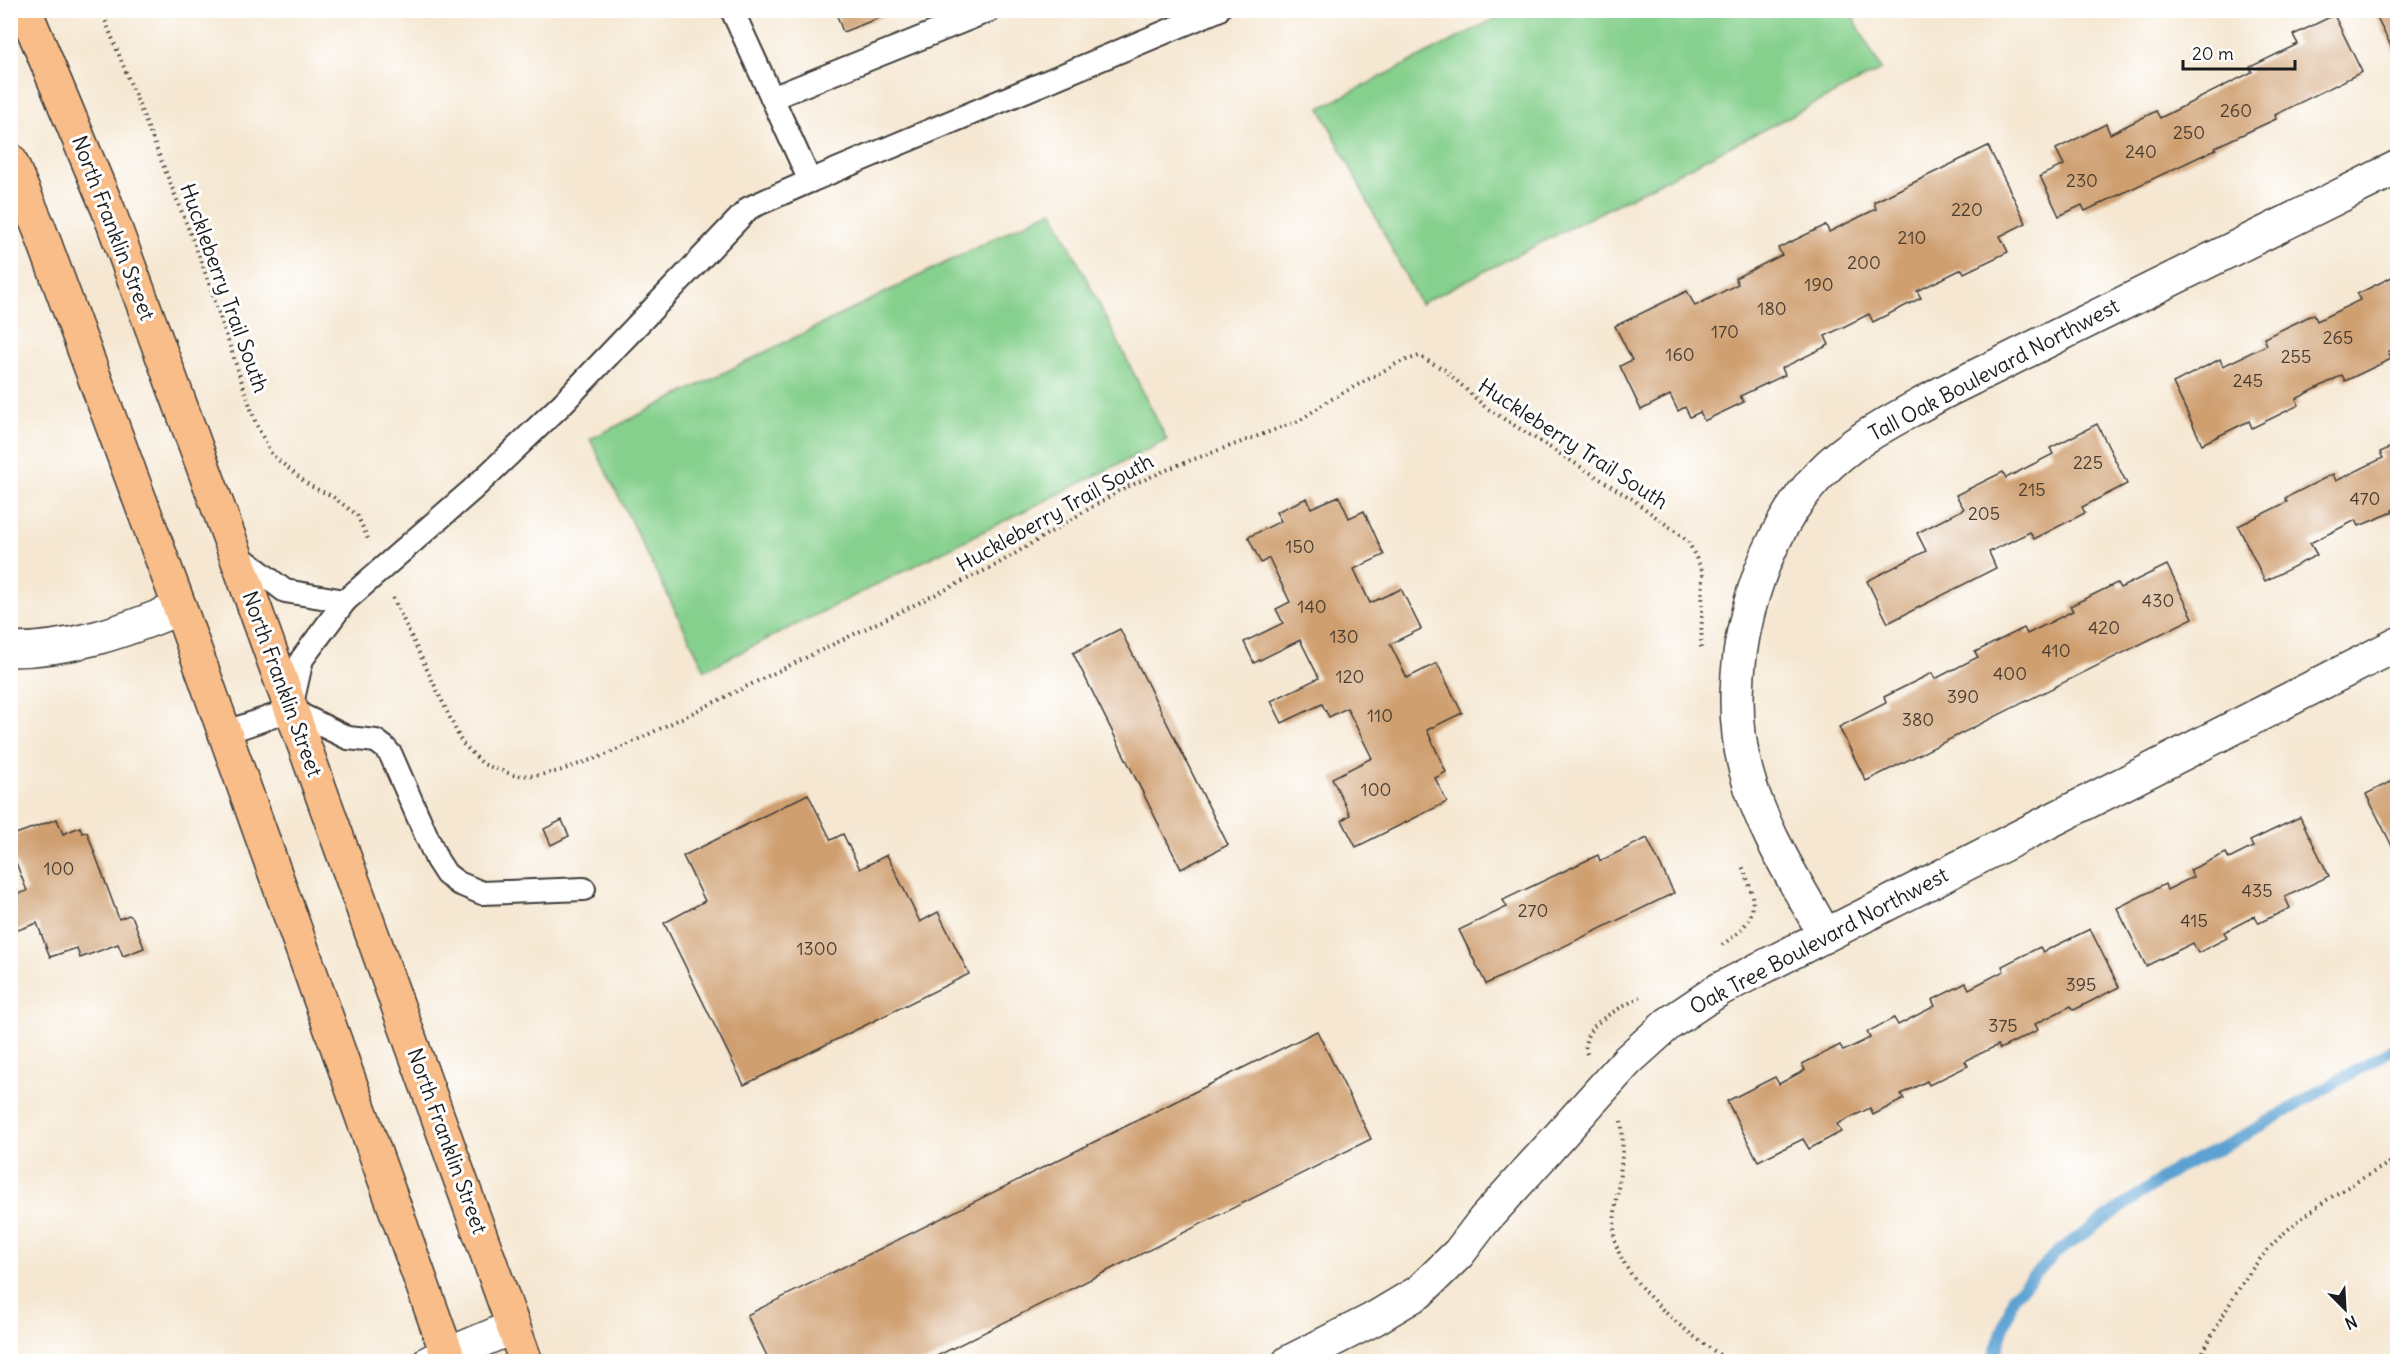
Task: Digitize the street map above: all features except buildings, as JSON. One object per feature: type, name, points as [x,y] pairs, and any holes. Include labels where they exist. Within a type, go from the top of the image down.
[{"type":"main road","name":"North Franklin Street","points":[[25,10],[108,209],[235,553],[526,1362]]},
{"type":"main road","points":[[10,160],[39,228],[180,608],[442,1359]]},
{"type":"street","name":"Tall Oak Boulevard Northwest","points":[[1825,934],[1770,833],[1746,771],[1737,716],[1737,676],[1749,613],[1763,566],[1788,515],[1820,473],[1868,434],[1963,383],[2397,167]]},
{"type":"street","points":[[10,650],[36,650],[103,638],[180,608]]},
{"type":"street","name":"Oak Tree Boulevard Northwest","points":[[1289,1362],[1372,1320],[1419,1292],[1459,1253],[1484,1220],[1627,1061],[1668,1024],[1720,989],[2397,644]]},
{"type":"street","points":[[442,1359],[513,1327]]},
{"type":"lane","points":[[732,10],[810,181]]},
{"type":"lane","points":[[772,98],[990,10]]},
{"type":"lane","points":[[291,710],[302,659],[345,601],[473,489],[561,405],[748,208],[1218,10]]},
{"type":"lane","points":[[235,553],[285,591],[345,601]]},
{"type":"lane","points":[[224,733],[291,710],[348,738],[376,741],[391,755],[437,860],[446,874],[459,883],[482,893],[584,889]]},
{"type":"path","name":"Huckleberry Trail South","points":[[101,10],[201,260],[256,424],[272,454],[310,486],[332,496],[357,515],[367,538]]},
{"type":"path","name":"Huckleberry Trail South","points":[[390,593],[453,725],[472,756],[495,770],[514,775],[535,776],[559,771],[618,749],[996,565],[1120,490],[1178,465],[1299,421],[1328,401],[1398,363],[1419,356],[1445,370],[1485,407],[1632,499],[1680,533],[1694,550],[1703,572],[1701,646]]},
{"type":"path","points":[[2197,1362],[2237,1292],[2271,1246],[2327,1199],[2397,1158]]},
{"type":"green space","points":[[1512,10],[1850,11],[1881,70],[1420,304],[1320,108]]},
{"type":"green space","points":[[1052,210],[1167,440],[705,670],[590,439]]},
{"type":"waterway","points":[[1992,1362],[2014,1296],[2056,1253],[2177,1168],[2233,1142],[2398,1046]]}]
